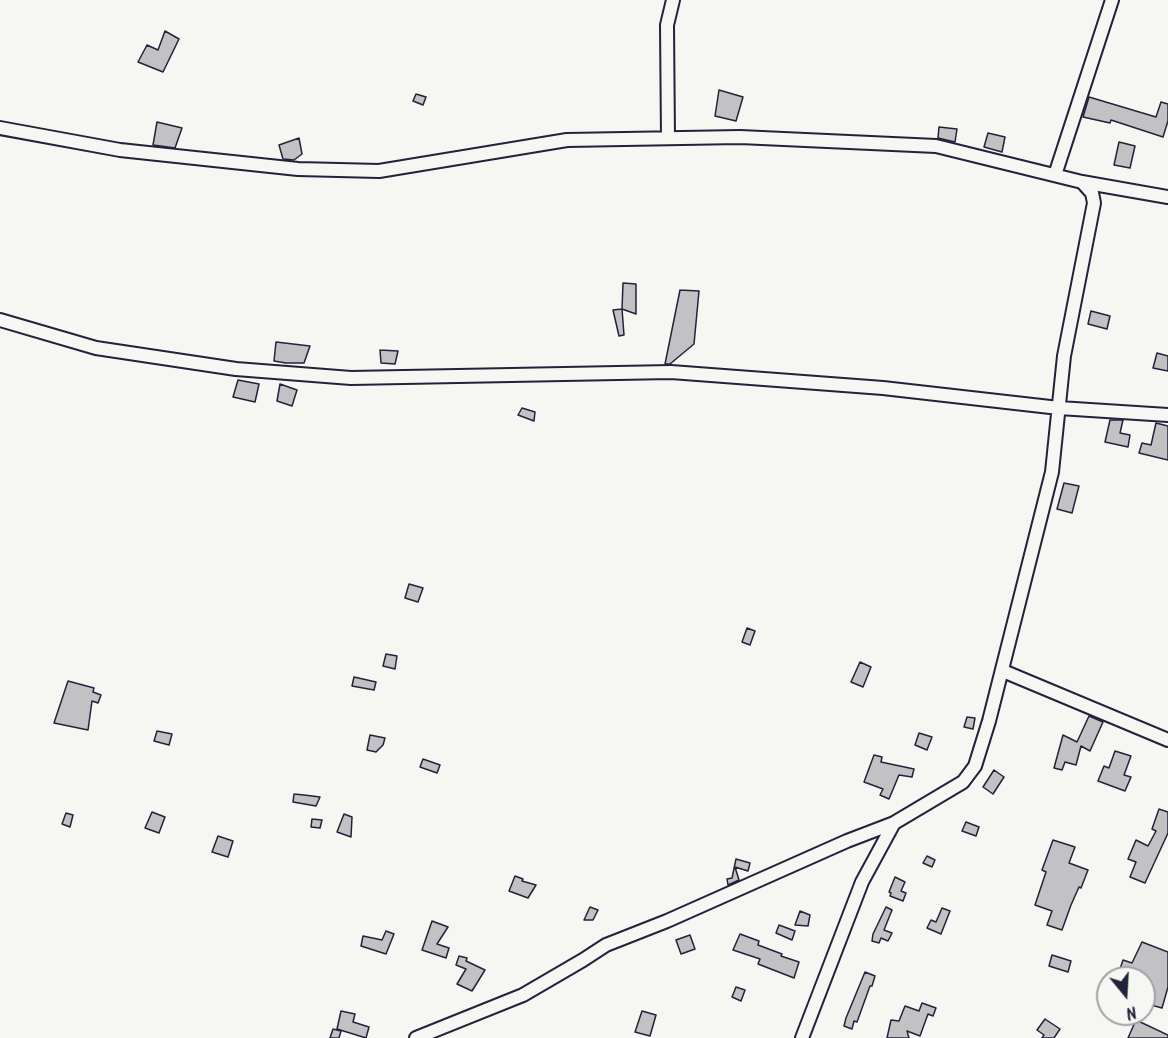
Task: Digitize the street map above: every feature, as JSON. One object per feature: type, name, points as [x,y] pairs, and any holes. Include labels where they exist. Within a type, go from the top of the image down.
[{"type":"street","points":[[668,138],[667,25],[673,0]]},
{"type":"street","points":[[1055,175],[1112,0]]},
{"type":"street","points":[[0,128],[120,150],[298,170],[379,171],[567,140],[740,136],[936,146],[1082,182],[1168,197]]},
{"type":"street","points":[[416,1038],[523,995],[606,945],[894,823],[963,782],[975,766],[1003,671],[1053,472],[1064,356],[1094,203],[1092,193],[1082,182]]},
{"type":"street","points":[[0,320],[96,348],[236,369],[351,378],[671,372],[883,388],[1059,408],[1168,415]]},
{"type":"street","points":[[1003,671],[1168,740]]},
{"type":"street","points":[[802,1038],[862,882],[894,823]]},
{"type":"building","points":[[165,31],[179,39],[163,72],[138,62],[147,45],[158,50]]},
{"type":"building","points":[[719,90],[743,97],[736,121],[715,116]]},
{"type":"building","points":[[416,94],[426,97],[423,105],[413,101]]},
{"type":"building","points":[[1089,97],[1156,117],[1161,102],[1168,104],[1168,121],[1163,137],[1111,120],[1110,123],[1083,117]]},
{"type":"building","points":[[157,122],[182,128],[175,148],[153,145]]},
{"type":"building","points":[[939,127],[957,129],[955,142],[938,138]]},
{"type":"building","points":[[988,133],[1005,137],[1002,152],[984,147]]},
{"type":"building","points":[[299,138],[302,154],[294,160],[283,159],[279,145]]},
{"type":"building","points":[[1119,142],[1135,146],[1130,168],[1114,165]]},
{"type":"building","points":[[623,283],[636,284],[636,314],[622,309]]},
{"type":"building","points":[[680,290],[699,291],[694,344],[670,364],[665,364]]},
{"type":"building","points":[[622,309],[624,335],[619,336],[613,310]]},
{"type":"building","points":[[1091,311],[1110,316],[1107,329],[1088,324]]},
{"type":"building","points":[[276,342],[310,346],[304,363],[274,361]]},
{"type":"building","points":[[380,350],[398,351],[395,364],[381,363]]},
{"type":"building","points":[[1157,353],[1168,356],[1168,371],[1153,368]]},
{"type":"building","points":[[238,380],[259,384],[255,402],[233,397]]},
{"type":"building","points":[[280,384],[297,390],[292,406],[277,401]]},
{"type":"building","points":[[522,408],[535,412],[534,421],[518,415]]},
{"type":"building","points":[[1110,420],[1123,420],[1120,433],[1130,435],[1128,447],[1105,442]]},
{"type":"building","points":[[1156,423],[1168,426],[1168,460],[1139,453],[1142,443],[1151,445]]},
{"type":"building","points":[[1064,483],[1079,486],[1072,513],[1057,509]]},
{"type":"building","points":[[409,584],[423,588],[418,602],[405,598]]},
{"type":"building","points":[[747,628],[755,631],[750,645],[742,642]]},
{"type":"building","points":[[386,654],[397,656],[395,669],[383,666]]},
{"type":"building","points":[[860,662],[871,667],[863,687],[851,682]]},
{"type":"building","points":[[354,677],[376,682],[374,690],[352,686]]},
{"type":"building","points":[[68,681],[94,688],[93,692],[101,695],[98,703],[92,701],[88,730],[54,723]]},
{"type":"building","points":[[1089,716],[1103,722],[1090,751],[1081,746],[1076,765],[1065,762],[1062,770],[1054,768],[1063,735],[1077,742]]},
{"type":"building","points":[[967,717],[975,718],[973,729],[964,727]]},
{"type":"building","points":[[157,731],[172,734],[169,745],[154,741]]},
{"type":"building","points":[[919,733],[932,737],[927,750],[915,745]]},
{"type":"building","points":[[370,735],[385,738],[383,745],[376,752],[367,750]]},
{"type":"building","points":[[1115,751],[1131,756],[1124,775],[1131,777],[1125,791],[1098,781],[1104,766],[1109,768]]},
{"type":"building","points":[[874,755],[882,757],[881,762],[914,769],[912,777],[899,775],[889,799],[880,795],[883,789],[864,782]]},
{"type":"building","points":[[423,759],[440,765],[437,773],[420,767]]},
{"type":"building","points":[[994,770],[1004,777],[993,794],[983,787]]},
{"type":"building","points":[[294,794],[320,797],[316,806],[293,802]]},
{"type":"building","points":[[1159,809],[1168,812],[1168,833],[1145,883],[1130,877],[1136,862],[1128,859],[1136,840],[1148,846],[1156,831],[1152,829]]},
{"type":"building","points":[[152,812],[165,817],[159,833],[145,828]]},
{"type":"building","points":[[66,813],[73,815],[70,827],[62,824]]},
{"type":"building","points":[[344,814],[352,817],[351,837],[337,832]]},
{"type":"building","points":[[312,819],[322,820],[320,828],[311,827]]},
{"type":"building","points":[[966,822],[979,827],[976,836],[962,831]]},
{"type":"building","points":[[218,836],[233,841],[228,857],[212,852]]},
{"type":"building","points":[[1053,840],[1075,847],[1069,863],[1088,870],[1062,930],[1047,925],[1052,911],[1035,905],[1046,872],[1042,870]]},
{"type":"building","points":[[927,856],[935,860],[932,867],[923,863]]},
{"type":"building","points":[[736,859],[750,863],[748,871],[735,867],[739,880],[728,885],[727,879],[732,878]]},
{"type":"building","points":[[515,876],[523,879],[522,881],[536,885],[528,898],[509,891]]},
{"type":"building","points":[[895,877],[905,882],[901,891],[906,893],[903,901],[890,896],[889,892]]},
{"type":"building","points":[[590,907],[598,910],[593,920],[584,920]]},
{"type":"building","points":[[886,907],[892,910],[884,930],[892,933],[888,941],[881,938],[879,943],[872,941],[873,934]]},
{"type":"building","points":[[942,908],[950,911],[941,934],[927,928],[931,920],[936,922]]},
{"type":"building","points":[[800,911],[810,915],[808,926],[795,925]]},
{"type":"building","points":[[432,921],[448,927],[437,944],[449,948],[446,958],[422,950]]},
{"type":"building","points":[[779,925],[795,931],[792,940],[776,933]]},
{"type":"building","points":[[386,931],[394,934],[386,954],[361,946],[363,936],[382,940]]},
{"type":"building","points":[[740,934],[759,941],[758,945],[782,954],[781,956],[799,962],[794,978],[758,964],[760,959],[733,950]]},
{"type":"building","points":[[690,935],[695,949],[681,954],[676,940]]},
{"type":"building","points":[[1142,942],[1168,952],[1168,987],[1162,1008],[1156,1006],[1156,966],[1121,966],[1123,960],[1132,963]]},
{"type":"building","points":[[1052,955],[1071,961],[1068,972],[1049,966]]},
{"type":"building","points":[[459,956],[467,958],[466,961],[485,970],[472,991],[457,984],[466,969],[456,965]]},
{"type":"building","points":[[865,972],[875,976],[857,1022],[854,1021],[852,1029],[844,1026]]},
{"type":"building","points":[[736,987],[745,990],[741,1001],[732,997]]},
{"type":"building","points":[[922,1003],[936,1008],[933,1016],[928,1014],[920,1036],[907,1031],[909,1038],[887,1038],[891,1020],[899,1021],[905,1006],[919,1011]]},
{"type":"building","points":[[341,1011],[355,1014],[353,1022],[369,1027],[366,1038],[337,1029]]},
{"type":"building","points":[[642,1011],[656,1015],[650,1036],[635,1032]]},
{"type":"building","points":[[1045,1019],[1060,1029],[1054,1038],[1042,1038],[1044,1035],[1037,1030]]},
{"type":"building","points":[[1133,1026],[1149,1026],[1168,1035],[1168,1038],[1128,1038]]},
{"type":"building","points":[[333,1029],[341,1031],[339,1038],[330,1038]]}]
